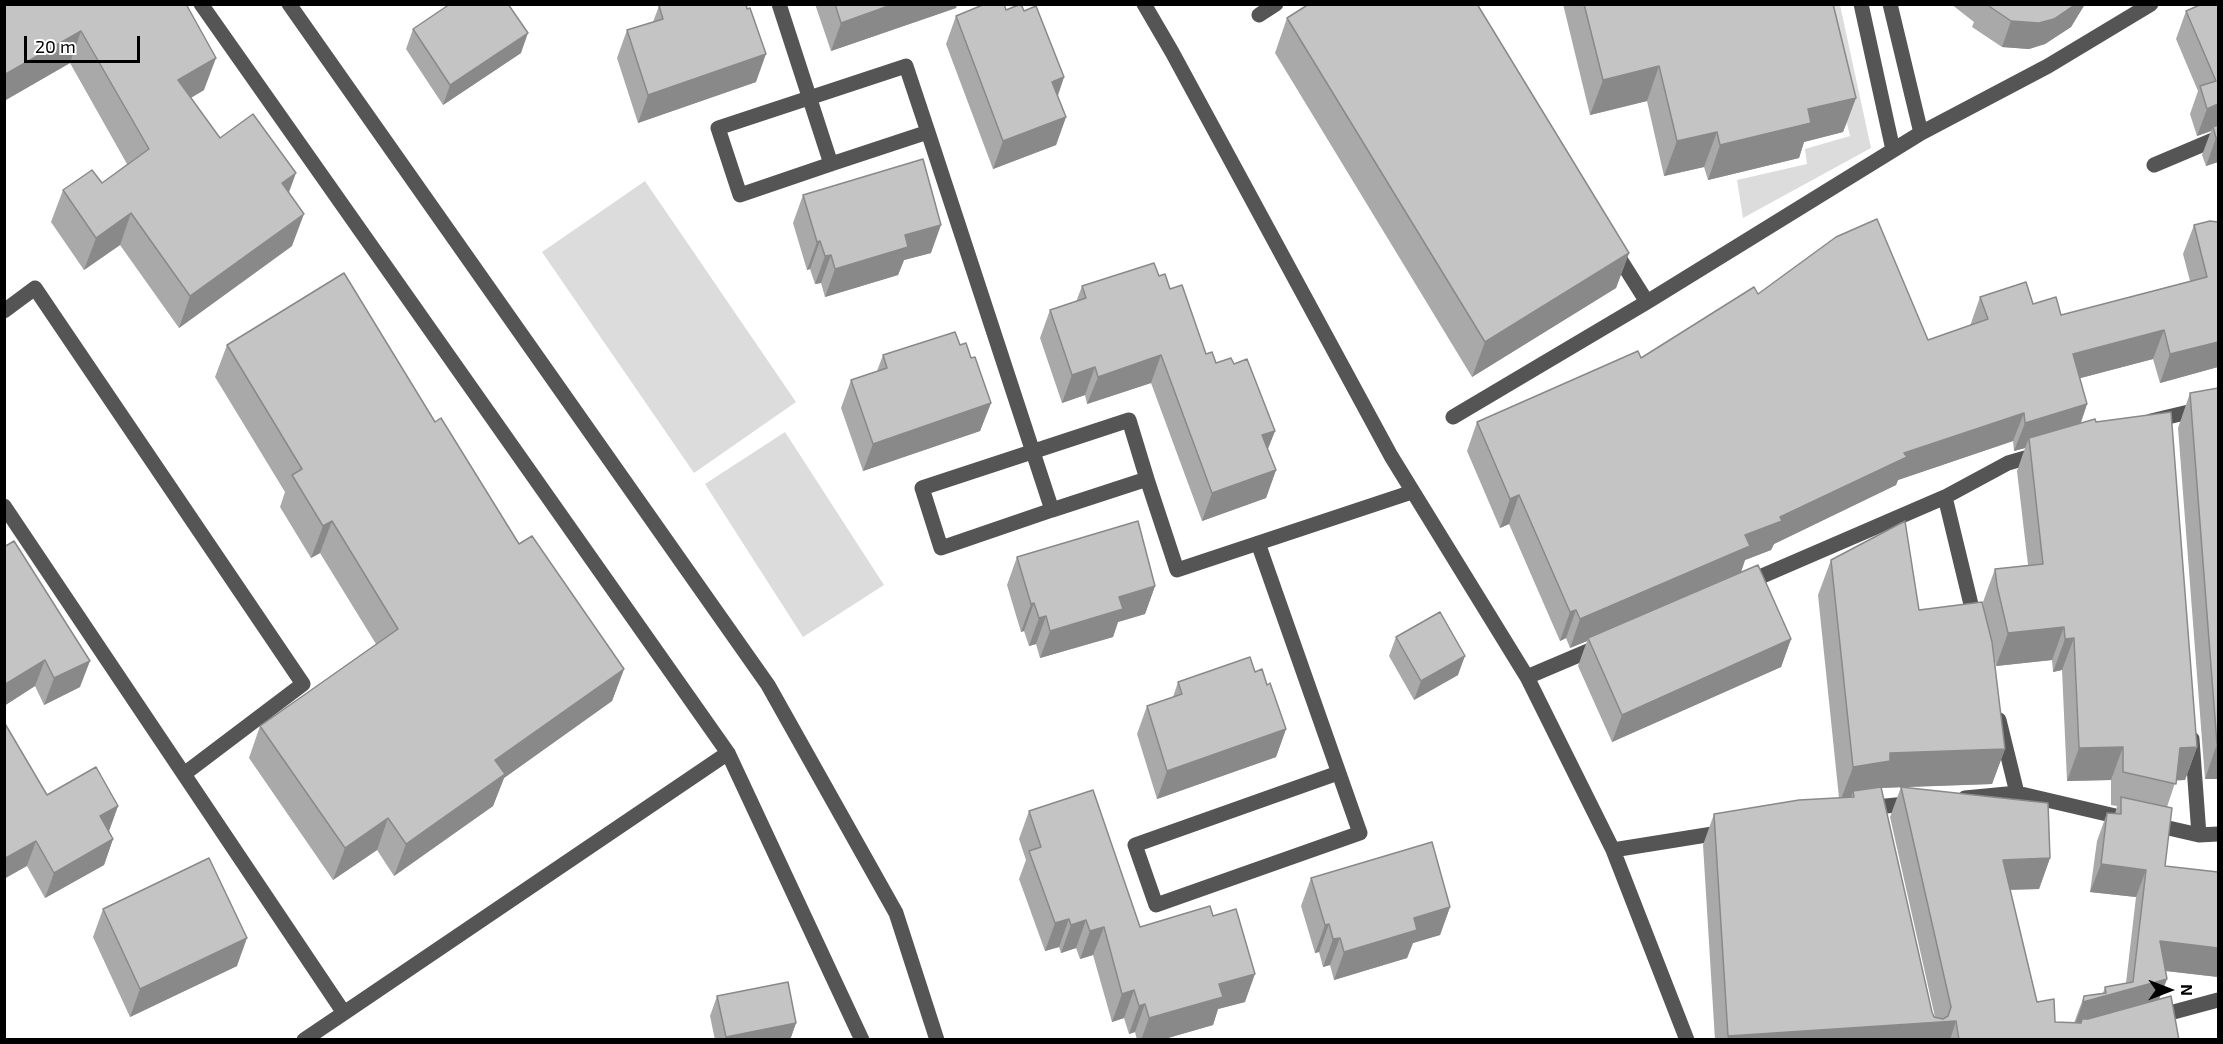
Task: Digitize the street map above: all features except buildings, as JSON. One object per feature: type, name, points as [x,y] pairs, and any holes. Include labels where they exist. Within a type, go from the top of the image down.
[{"type":"street","points":[[201,4],[728,753],[862,1040]]},
{"type":"street","points":[[289,4],[768,685],[896,913],[938,1040]]},
{"type":"street","points":[[779,4],[831,164]]},
{"type":"street","points":[[1144,4],[1412,492],[1527,677],[1613,850],[1687,1040]]},
{"type":"street","points":[[1259,15],[1276,4]]},
{"type":"street","points":[[1861,4],[1893,150]]},
{"type":"street","points":[[1890,4],[1921,133]]},
{"type":"street","points":[[1453,417],[1647,302],[1921,133],[2048,66],[2151,4]]},
{"type":"street","points":[[928,132],[740,195],[718,128],[906,66],[928,132],[1052,510]]},
{"type":"street","points":[[2154,165],[2218,138]]},
{"type":"street","points":[[1604,233],[1647,302]]},
{"type":"street","points":[[4,311],[35,288],[303,684],[184,774]]},
{"type":"street","points":[[2133,427],[2167,423],[2218,405]]},
{"type":"street","points":[[1147,479],[941,548],[922,488],[1129,420],[1176,570],[1412,492]]},
{"type":"street","points":[[1736,587],[1945,497],[2008,463],[2053,450]]},
{"type":"street","points":[[1945,497],[1978,634]]},
{"type":"street","points":[[4,506],[344,1013]]},
{"type":"street","points":[[1258,543],[1360,833],[1156,905],[1135,845],[1338,773]]},
{"type":"street","points":[[1527,677],[1615,639]]},
{"type":"street","points":[[1995,702],[2017,793]]},
{"type":"street","points":[[2191,727],[2199,835]]},
{"type":"street","points":[[304,1040],[728,753]]},
{"type":"street","points":[[1854,810],[1878,812],[1941,800],[2017,793],[2199,835],[2218,834]]},
{"type":"street","points":[[1613,850],[1740,829]]},
{"type":"street","points":[[2140,1021],[2218,1000]]},
{"type":"shaded area","points":[[1819,5],[1840,5],[1871,148],[1743,218],[1737,180],[1807,164],[1805,149],[1850,136]]},
{"type":"shaded area","points":[[645,181],[796,402],[694,473],[542,252]]},
{"type":"shaded area","points":[[785,432],[884,585],[803,637],[705,484]]}]
